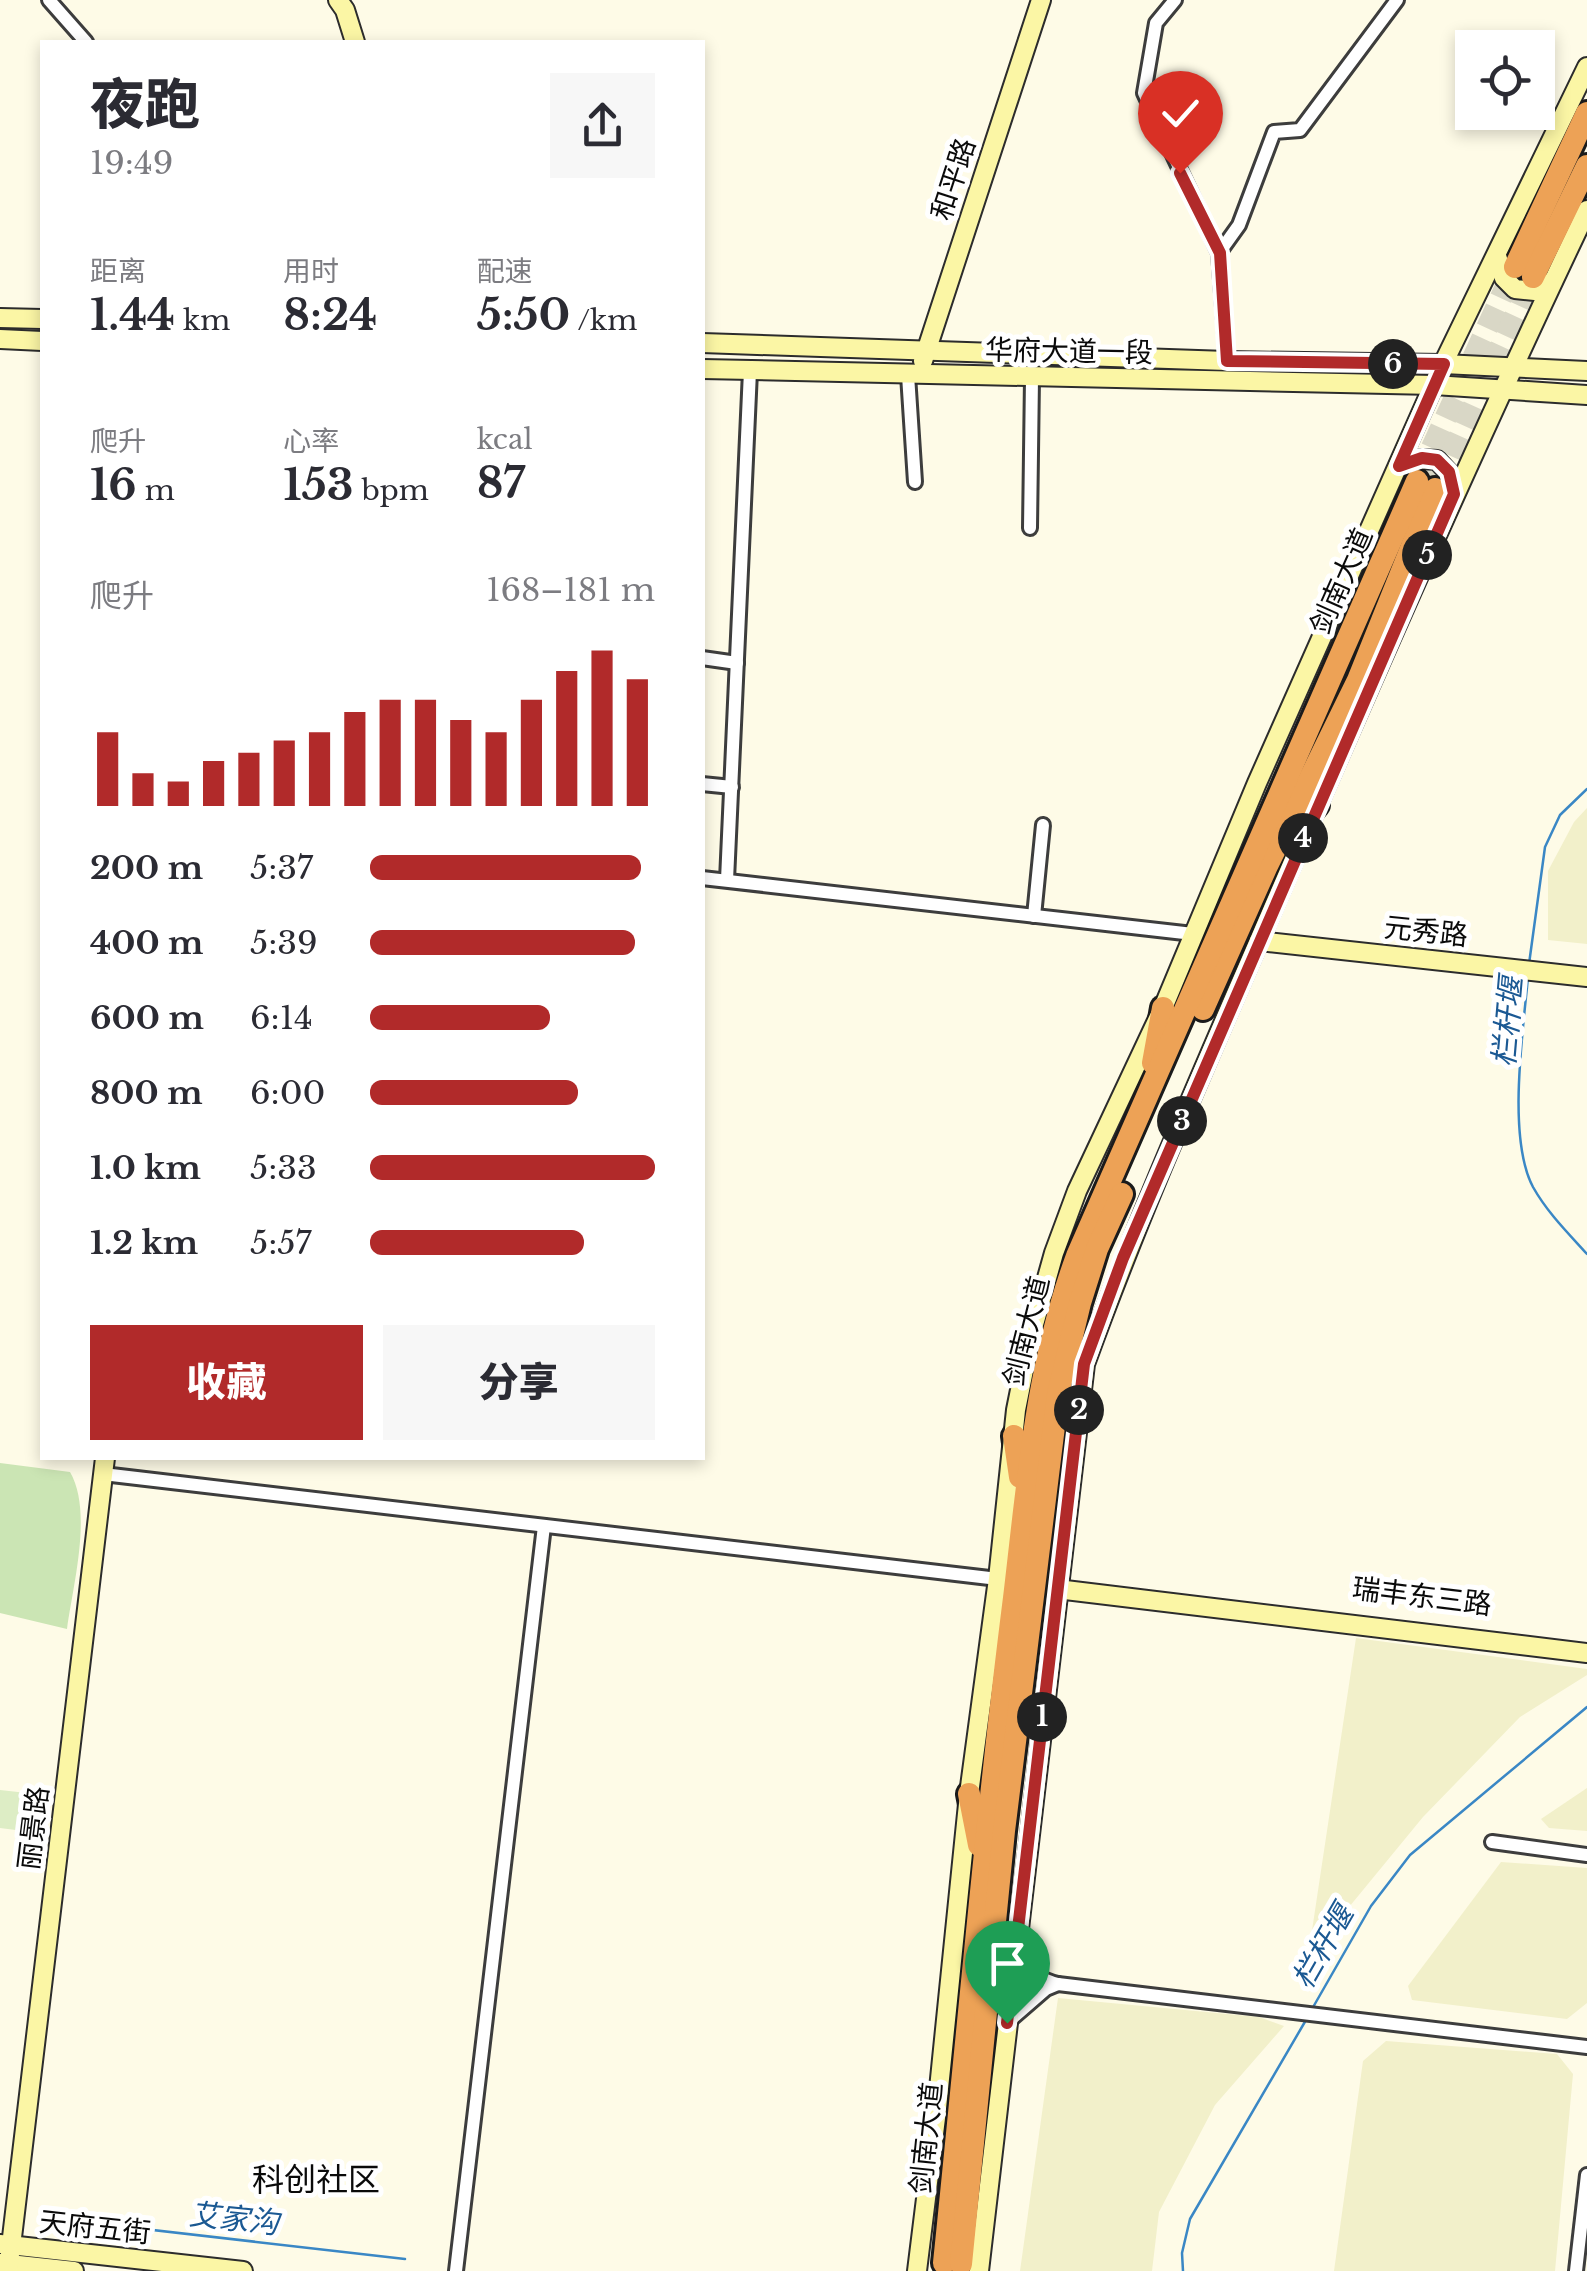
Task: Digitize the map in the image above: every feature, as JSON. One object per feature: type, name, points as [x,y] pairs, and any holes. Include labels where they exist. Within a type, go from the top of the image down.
[{"type":"highway","points":[[1525,270],[1587,113]]},
{"type":"highway","points":[[1525,270],[1587,166]]},
{"type":"highway","name":"剑南大道","points":[[960,2266],[1004,1831],[1064,1357],[1097,1248],[1266,868],[1358,680],[1426,482]]},
{"type":"highway","name":"剑南大道","points":[[960,2266],[1006,1588],[1054,1321],[1077,1256],[1426,482]]},
{"type":"highway","points":[[1266,868],[1317,805]]},
{"type":"highway","points":[[1145,1103],[1163,1008]]},
{"type":"highway","points":[[1006,1588],[1020,1471],[1014,1436]]},
{"type":"highway","points":[[969,1794],[984,1869]]},
{"type":"main road","points":[[338,0],[355,40]]},
{"type":"main road","name":"和平路","points":[[914,375],[1041,0]]},
{"type":"main road","points":[[1014,1436],[1025,1363],[1054,1253],[1076,1191],[1163,1008],[1193,934],[1426,482],[1500,391],[1511,369],[1525,270],[1587,67]]},
{"type":"main road","points":[[1006,1588],[969,1794],[918,2262],[960,2266],[1007,2023],[1084,1364],[1123,1258],[1317,805],[1426,482],[1434,385],[1444,364],[1525,270],[1587,210]]},
{"type":"main road","points":[[0,318],[40,319]]},
{"type":"main road","points":[[0,339],[40,341]]},
{"type":"main road","points":[[705,343],[1227,361],[1444,364],[1587,372]]},
{"type":"main road","name":"华府大道一段","points":[[705,368],[1434,385],[1587,395]]},
{"type":"main road","name":"元秀路","points":[[1261,935],[1516,964],[1587,966]]},
{"type":"main road","name":"元秀路","points":[[1543,966],[1587,977]]},
{"type":"main road","name":"丽景路","points":[[6,2258],[104,1466]]},
{"type":"main road","points":[[1057,1589],[1587,1653]]},
{"type":"main road","name":"瑞丰东三路","points":[[1254,1614],[1266,1604],[1587,1644]]},
{"type":"main road","name":"天府五街","points":[[6,2258],[74,2271]]},
{"type":"main road","name":"天府五街","points":[[6,2258],[243,2271]]},
{"type":"street","points":[[49,0],[84,40]]},
{"type":"street","points":[[1175,0],[1156,23],[1144,93],[1220,253],[1227,361]]},
{"type":"street","points":[[1220,253],[1240,225],[1274,132],[1300,130],[1397,0]]},
{"type":"street","points":[[727,880],[750,371]]},
{"type":"street","points":[[914,375],[915,482]]},
{"type":"street","points":[[1030,528],[1032,378]]},
{"type":"street","points":[[705,658],[738,663]]},
{"type":"street","points":[[705,784],[732,786]]},
{"type":"street","points":[[1034,916],[1042,825]]},
{"type":"street","points":[[705,878],[1193,934]]},
{"type":"street","points":[[104,1466],[1006,1588]]},
{"type":"street","points":[[456,2271],[544,1526]]},
{"type":"street","points":[[1492,1842],[1587,1855]]},
{"type":"street","points":[[1014,1954],[1047,1982],[1058,1984],[1587,2047]]},
{"type":"street","points":[[1007,2023],[1046,1989],[1058,1984]]},
{"type":"street","points":[[1576,2271],[1587,2174]]},
{"type":"shaded area","points":[[1587,808],[1587,944],[1548,940],[1548,871],[1574,822]]},
{"type":"shaded area","points":[[1356,1638],[1587,1669],[1587,1675],[1520,1717],[1423,1817],[1308,1957]]},
{"type":"shaded area","points":[[1587,1788],[1587,1831],[1549,1828],[1541,1819]]},
{"type":"shaded area","points":[[1501,1862],[1587,1868],[1587,2003],[1567,2019],[1412,2000],[1408,1986]]},
{"type":"shaded area","points":[[1058,1998],[1259,2017],[1284,2026],[1215,2105],[1159,2212],[1152,2271],[1020,2271]]},
{"type":"shaded area","points":[[1386,2041],[1557,2054],[1573,2074],[1555,2271],[1334,2271],[1363,2061]]},
{"type":"green space","points":[[0,1463],[70,1472],[77,1488],[81,1527],[67,1629],[0,1613]]},
{"type":"green space","points":[[0,1790],[36,1794],[31,1832],[0,1828]]},
{"type":"waterway","name":"栏杆堰","points":[[1529,964],[1545,847],[1560,815],[1587,789]]},
{"type":"waterway","name":"栏杆堰","points":[[1528,977],[1519,1084],[1525,1166],[1545,1205],[1587,1254]]},
{"type":"waterway","name":"栏杆堰","points":[[1312,2009],[1371,1906],[1410,1855],[1587,1707]]},
{"type":"waterway","name":"栏杆堰","points":[[1183,2271],[1182,2253],[1190,2219],[1306,2020]]},
{"type":"waterway","name":"艾家沟","points":[[57,2219],[405,2259]]},
{"type":"tunnel","points":[[1418,478],[1515,267]]},
{"type":"tunnel","points":[[1437,486],[1533,277]]},
{"type":"district","name":"科创社区","points":[[316,2180]]},
{"type":"route","points":[[1007,2023],[1084,1364],[1123,1258],[1454,494],[1449,472],[1437,460],[1422,458],[1399,466],[1444,364],[1227,361],[1220,253],[1180,173]]}]
